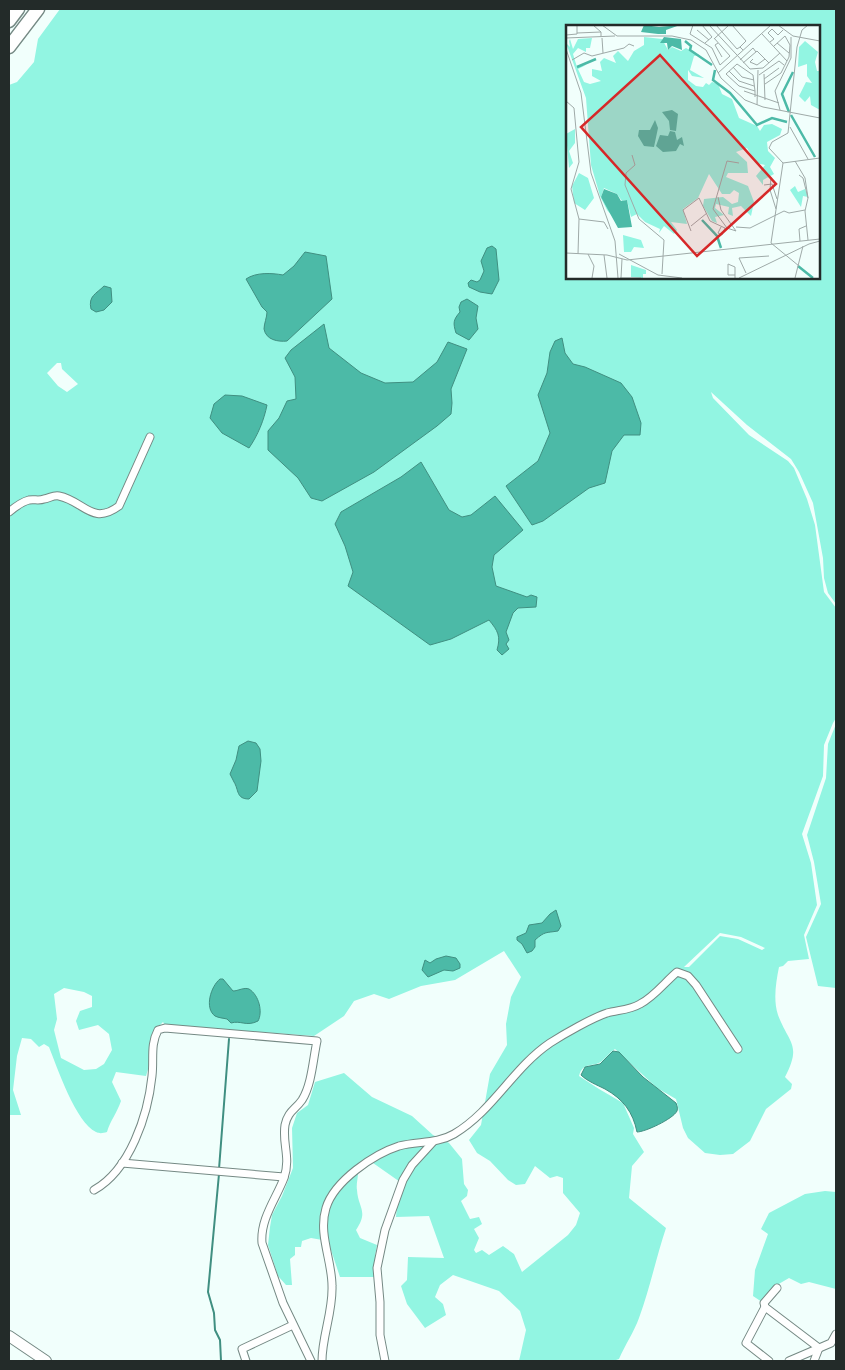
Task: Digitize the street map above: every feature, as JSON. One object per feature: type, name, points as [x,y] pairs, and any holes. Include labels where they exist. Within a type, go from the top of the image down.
[{"type":"highway","points":[[9,21],[18,9]]},
{"type":"highway","points":[[9,47],[38,9]]},
{"type":"main road","points":[[9,1336],[46,1361]]},
{"type":"street","points":[[9,512],[19,504],[30,500],[43,500],[57,496],[96,514],[106,514],[114,511],[119,506],[150,438]]},
{"type":"street","points":[[322,1361],[332,1287],[325,1249],[326,1208],[332,1196],[353,1172],[381,1154],[400,1146],[433,1142],[454,1134],[479,1115],[517,1071],[550,1043],[606,1014],[639,1005],[676,972],[688,976],[696,985],[738,1049]]},
{"type":"street","points":[[94,1190],[122,1164],[134,1141],[150,1091],[153,1068],[152,1047],[158,1030],[165,1028],[317,1041],[308,1086],[302,1100],[288,1114],[284,1127],[285,1144],[288,1154],[284,1178],[271,1203],[262,1235],[262,1242],[275,1281],[309,1361]]},
{"type":"street","points":[[385,1361],[380,1335],[377,1268],[385,1230],[403,1180],[412,1165],[433,1142]]},
{"type":"street","points":[[122,1164],[284,1178]]},
{"type":"street","points":[[769,1361],[746,1342],[765,1307],[764,1303],[777,1288]]},
{"type":"street","points":[[765,1307],[819,1348]]},
{"type":"street","points":[[246,1361],[242,1349],[293,1325]]},
{"type":"street","points":[[789,1361],[831,1343],[836,1334]]},
{"type":"street","points":[[814,1361],[819,1348]]},
{"type":"shaded area","points":[[60,9],[836,9],[836,604],[828,593],[824,578],[823,558],[813,503],[799,472],[791,459],[747,425],[711,392],[713,398],[749,435],[788,461],[794,468],[815,525],[824,592],[836,608],[836,718],[824,745],[823,776],[802,834],[811,863],[817,905],[804,935],[809,959],[788,961],[779,967],[776,985],[776,1009],[790,1039],[793,1051],[793,1057],[785,1077],[792,1084],[791,1089],[766,1109],[750,1141],[733,1154],[720,1155],[705,1153],[688,1138],[683,1128],[676,1099],[657,1088],[615,1049],[599,1063],[583,1068],[581,1071],[579,1076],[623,1103],[634,1128],[633,1134],[644,1152],[632,1166],[629,1198],[666,1228],[639,1318],[619,1359],[613,1361],[519,1361],[526,1330],[520,1311],[499,1291],[453,1275],[440,1285],[435,1297],[443,1304],[446,1315],[425,1328],[407,1304],[401,1286],[407,1280],[408,1257],[444,1258],[429,1216],[396,1217],[397,1205],[403,1184],[373,1163],[358,1173],[357,1188],[362,1218],[356,1230],[360,1238],[377,1245],[375,1256],[376,1277],[340,1277],[328,1241],[311,1238],[302,1241],[301,1247],[295,1247],[295,1255],[290,1259],[292,1285],[286,1285],[278,1276],[268,1245],[272,1215],[293,1168],[292,1128],[297,1113],[308,1105],[315,1082],[344,1073],[372,1097],[412,1116],[433,1135],[449,1143],[462,1159],[464,1184],[468,1190],[467,1196],[461,1201],[470,1219],[479,1217],[482,1224],[474,1229],[479,1238],[474,1250],[476,1253],[482,1250],[489,1255],[503,1246],[514,1254],[522,1272],[568,1235],[576,1225],[580,1213],[563,1193],[563,1178],[557,1176],[550,1178],[535,1166],[525,1184],[516,1185],[508,1180],[490,1161],[477,1153],[469,1140],[481,1125],[490,1074],[507,1045],[506,1024],[511,997],[521,977],[504,951],[455,980],[421,986],[389,999],[374,994],[354,1001],[344,1016],[314,1036],[165,1025],[163,1022],[152,1033],[149,1066],[146,1076],[116,1072],[112,1082],[121,1101],[107,1132],[103,1133],[96,1132],[81,1118],[68,1094],[49,1047],[44,1044],[39,1047],[31,1039],[22,1038],[17,1056],[13,1090],[21,1115],[9,1115],[9,85],[17,82],[34,62],[38,39]],"holes":[[[57,363],[61,363],[62,369],[78,384],[67,392],[58,386],[47,373]],[[720,933],[741,937],[765,948],[762,950],[738,939],[720,936],[689,967],[684,967]],[[64,988],[84,992],[92,996],[92,1007],[80,1011],[76,1021],[79,1030],[98,1025],[109,1034],[112,1050],[104,1064],[96,1069],[84,1070],[61,1058],[54,1030],[57,1019],[54,994]]]},
{"type":"shaded area","points":[[492,246],[496,249],[499,280],[492,294],[480,292],[469,287],[468,283],[471,280],[477,282],[480,280],[484,271],[481,261],[487,248]]},
{"type":"shaded area","points":[[305,252],[326,256],[332,299],[287,341],[273,340],[267,336],[264,329],[267,312],[262,307],[246,279],[259,274],[283,275],[294,266]]},
{"type":"shaded area","points":[[104,286],[111,288],[112,302],[104,310],[96,312],[91,309],[91,301],[93,296]]},
{"type":"shaded area","points":[[467,299],[478,306],[476,318],[478,329],[469,340],[456,333],[454,324],[460,312],[461,302]]},
{"type":"shaded area","points":[[324,324],[329,348],[361,373],[385,383],[413,382],[437,362],[448,342],[467,349],[451,389],[451,414],[374,472],[322,501],[311,498],[298,478],[268,450],[268,431],[279,418],[287,401],[296,399],[295,377],[285,358],[291,350]]},
{"type":"shaded area","points":[[562,338],[565,353],[573,364],[585,367],[621,383],[632,397],[641,423],[640,435],[624,435],[612,451],[605,483],[589,488],[543,521],[532,525],[506,486],[538,461],[550,433],[538,395],[547,373],[550,352],[555,341]]},
{"type":"shaded area","points":[[225,395],[242,396],[267,405],[260,427],[249,448],[222,433],[210,418],[214,404]]},
{"type":"shaded area","points":[[421,462],[449,510],[462,517],[471,515],[495,496],[523,530],[494,555],[492,567],[496,586],[527,597],[531,595],[537,597],[536,607],[518,608],[513,613],[506,632],[509,640],[506,644],[509,649],[502,655],[497,650],[498,634],[489,620],[451,639],[430,645],[348,586],[353,572],[345,546],[335,524],[341,512],[401,477]]},
{"type":"shaded area","points":[[836,724],[836,988],[818,986],[806,937],[821,904],[807,835],[826,778],[828,744]]},
{"type":"shaded area","points":[[248,741],[256,743],[260,749],[261,761],[257,791],[249,799],[245,799],[238,794],[230,774],[239,746]]},
{"type":"shaded area","points":[[556,910],[561,926],[558,931],[541,935],[535,940],[535,947],[532,951],[527,953],[522,944],[517,940],[517,937],[526,933],[529,925],[542,923]]},
{"type":"shaded area","points":[[446,956],[456,958],[460,968],[453,971],[444,970],[428,977],[422,970],[425,960],[430,963]]},
{"type":"shaded area","points":[[220,979],[223,979],[233,991],[249,989],[255,995],[259,1004],[260,1013],[258,1021],[254,1023],[231,1023],[227,1019],[215,1016],[209,1003],[214,987]]},
{"type":"shaded area","points":[[613,1051],[619,1052],[643,1077],[676,1103],[677,1110],[670,1118],[658,1125],[637,1132],[630,1112],[622,1102],[605,1089],[581,1075],[585,1067],[600,1064]]},
{"type":"shaded area","points":[[825,1191],[836,1192],[836,1289],[809,1282],[801,1284],[789,1278],[777,1285],[762,1302],[753,1296],[755,1270],[768,1234],[761,1229],[769,1213],[805,1194]]},
{"type":"waterway","points":[[219,1169],[229,1039]]},
{"type":"waterway","points":[[219,1174],[208,1292],[214,1313],[215,1330],[220,1340],[221,1361]]}]
